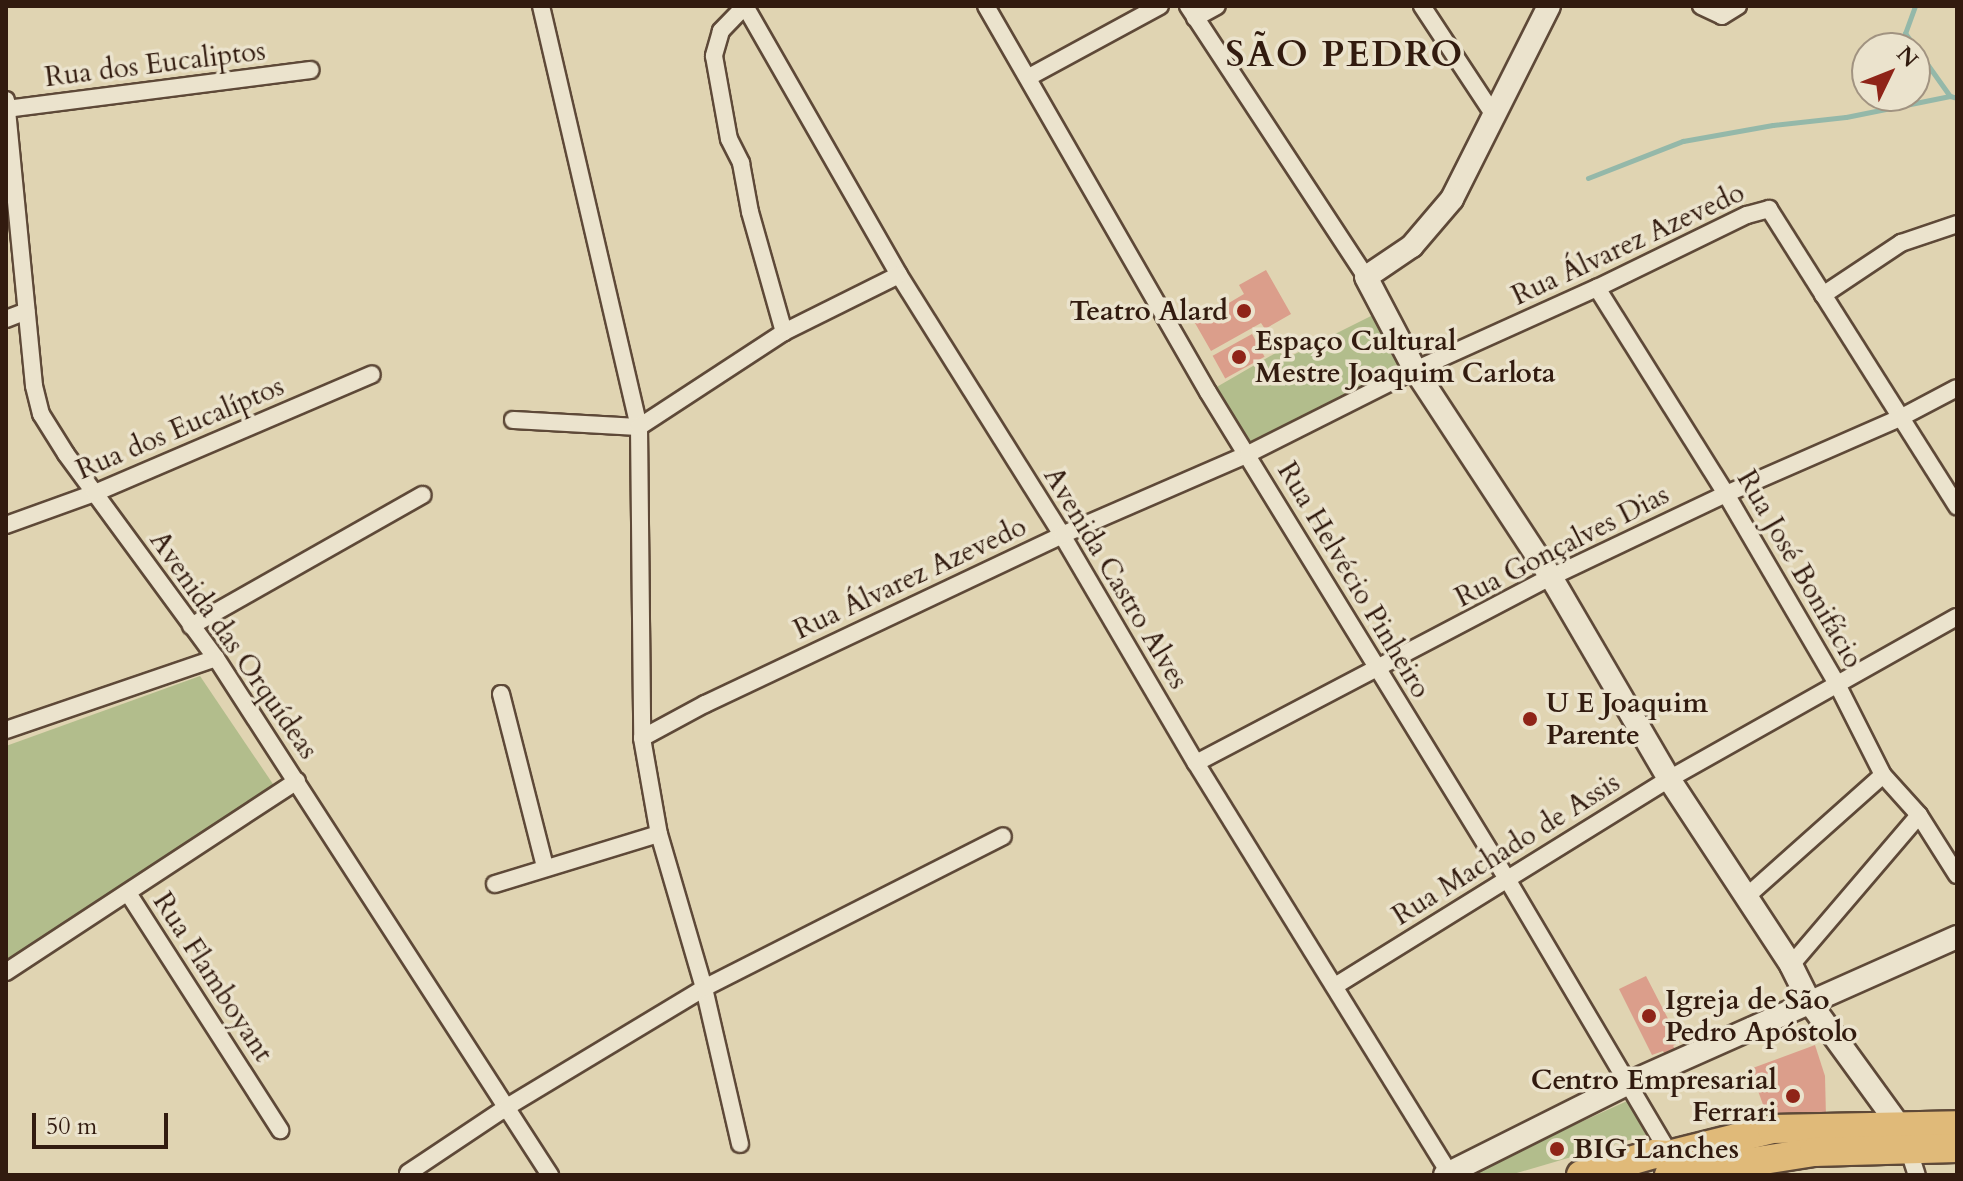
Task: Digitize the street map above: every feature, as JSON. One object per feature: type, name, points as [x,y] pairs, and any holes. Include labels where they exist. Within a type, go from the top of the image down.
[{"type":"highway","points":[[1692,1168],[1772,1129],[1908,1149],[1957,1125]]},
{"type":"highway","points":[[1581,1175],[1654,1154],[1692,1168],[1814,1152],[1957,1148]]},
{"type":"street","points":[[541,6],[639,427],[642,738],[659,834],[704,988],[740,1144]]},
{"type":"street","points":[[745,6],[721,31],[714,56],[729,139],[741,163],[750,212],[784,332]]},
{"type":"street","name":"Avenida Castro Alves","points":[[745,6],[899,275],[1062,535],[1196,763],[1335,986],[1447,1174]]},
{"type":"street","name":"Rua Helvécio Pinheiro","points":[[986,6],[1208,392],[1629,1083],[1692,1168]]},
{"type":"street","points":[[1029,77],[1160,6]]},
{"type":"street","points":[[1217,6],[1192,12],[1366,277],[1415,370],[1551,577],[1669,779],[1791,965],[1810,1003],[1908,1149]]},
{"type":"street","points":[[1422,6],[1494,115]]},
{"type":"street","points":[[1366,277],[1412,246],[1452,199],[1549,6]]},
{"type":"street","points":[[1701,6],[1722,16],[1738,6]]},
{"type":"street","name":"Rua dos Eucaliptos","points":[[7,106],[311,70]]},
{"type":"street","name":"Avenida das Orquídeas","points":[[7,106],[34,386],[41,414],[216,658],[550,1175]]},
{"type":"street","name":"Rua Álvarez Azevedo","points":[[642,738],[705,704],[1062,535],[1248,454],[1415,370],[1597,288],[1747,215],[1769,209],[1823,295]]},
{"type":"street","points":[[1957,224],[1901,243],[1823,295],[1957,506]]},
{"type":"street","points":[[513,420],[639,427],[784,332],[899,275]]},
{"type":"street","name":"Rua José Bonifácio","points":[[1597,288],[1726,494],[1838,686],[1883,775],[1919,815],[1957,875]]},
{"type":"street","points":[[6,319],[27,311]]},
{"type":"street","name":"Rua dos Eucalíptos","points":[[6,525],[95,493],[372,374]]},
{"type":"street","name":"Rua Gonçalves Dias","points":[[1196,763],[1551,577],[1726,494],[1900,418],[1957,388]]},
{"type":"street","points":[[191,626],[423,495]]},
{"type":"street","name":"Rua Machado de Assis","points":[[1335,986],[1669,779],[1957,617]]},
{"type":"street","points":[[6,730],[216,658]]},
{"type":"street","points":[[501,694],[545,866]]},
{"type":"street","points":[[1746,897],[1883,775]]},
{"type":"street","points":[[6,972],[297,781]]},
{"type":"street","points":[[1791,965],[1919,815]]},
{"type":"street","points":[[495,884],[545,866],[659,834]]},
{"type":"street","points":[[408,1173],[507,1107],[704,988],[1003,836]]},
{"type":"street","name":"Rua Flamboyant","points":[[128,893],[280,1130]]},
{"type":"street","points":[[1447,1174],[1629,1083],[1957,937]]},
{"type":"green space","points":[[1383,310],[1415,370],[1248,454],[1208,392],[1279,351],[1285,359]]},
{"type":"green space","points":[[200,676],[275,787],[6,960],[6,746]]},
{"type":"green space","points":[[1627,1101],[1646,1135],[1510,1175],[1465,1175]]},
{"type":"building","points":[[1266,270],[1291,314],[1265,329],[1261,323],[1211,351],[1195,323],[1244,294],[1239,285]]},
{"type":"building","name":"Espaço Cultural Mestre Joaquim Carlota","points":[[1252,334],[1265,357],[1225,379],[1213,356]]},
{"type":"building","name":"Igreja de São Pedro Apóstolo","points":[[1646,976],[1680,1042],[1673,1046],[1677,1052],[1667,1058],[1663,1051],[1652,1055],[1619,989]]},
{"type":"building","name":"Centro Empresarial Ferrari","points":[[1815,1045],[1825,1076],[1826,1117],[1769,1121],[1750,1069]]},
{"type":"waterway","points":[[1915,6],[1905,33],[1950,96],[1957,98]]},
{"type":"waterway","points":[[1588,178],[1683,141],[1773,125],[1846,117],[1950,96]]},
{"type":"place","name":"Teatro Alard","points":[[1244,311]]},
{"type":"place","name":"Espaço Cultural Mestre Joaquim Carlota","points":[[1239,357]]},
{"type":"place","name":"U E Joaquim Parente","points":[[1530,719]]},
{"type":"place","name":"Igreja de São Pedro Apóstolo","points":[[1649,1016]]},
{"type":"place","name":"Centro Empresarial Ferrari","points":[[1793,1096]]},
{"type":"place","name":"BIG Lanches","points":[[1557,1149]]},
{"type":"district","name":"SÃO PEDRO","points":[[1345,55]]}]
